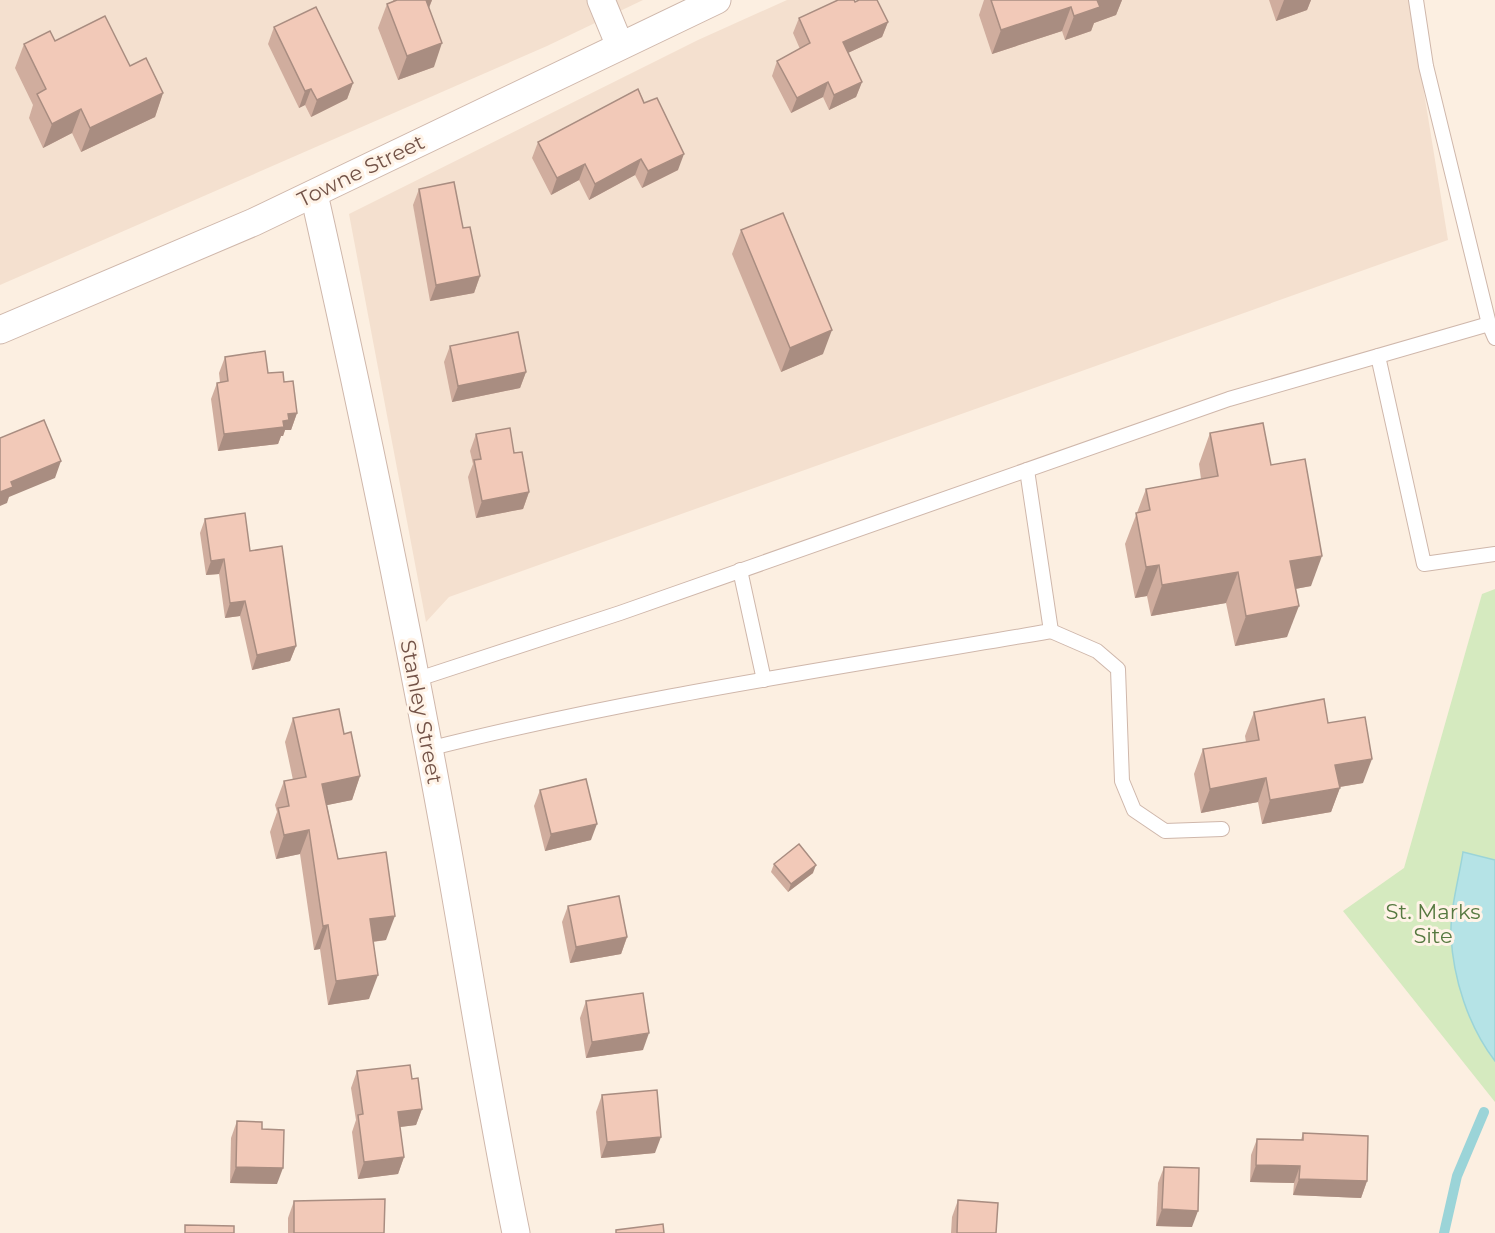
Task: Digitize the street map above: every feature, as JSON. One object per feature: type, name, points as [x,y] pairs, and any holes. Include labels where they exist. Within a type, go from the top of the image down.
[{"type":"street","points":[[601,0],[620,46]]},
{"type":"street","name":"Towne Street","points":[[0,330],[254,222],[717,0]]},
{"type":"street","name":"Stanley Street","points":[[314,194],[363,412],[416,680],[494,1127],[516,1233]]},
{"type":"lane","points":[[1416,0],[1426,66],[1489,324],[1495,338]]},
{"type":"lane","points":[[416,680],[740,570],[1229,399],[1489,324]]},
{"type":"lane","points":[[1378,356],[1424,564],[1495,555]]},
{"type":"lane","points":[[1027,470],[1051,631]]},
{"type":"lane","points":[[740,570],[764,680]]},
{"type":"lane","points":[[428,749],[527,724],[764,680],[1051,631],[1097,651],[1118,669],[1122,781],[1134,810],[1165,831],[1222,829]]},
{"type":"shaded area","points":[[0,0],[643,0],[547,46],[0,285]]},
{"type":"shaded area","points":[[787,0],[1409,0],[1448,240],[449,597],[426,622],[349,214],[698,40]]},
{"type":"green space","name":"St. Marks Site","points":[[1495,589],[1495,1102],[1343,911],[1404,868],[1482,594]]},
{"type":"water","points":[[1463,852],[1495,860],[1495,1061],[1477,1033],[1470,1017],[1459,985],[1452,951],[1452,915]]},
{"type":"building","points":[[397,0],[426,0],[442,43],[407,56],[387,4]]},
{"type":"building","points":[[838,0],[854,0],[855,2],[877,0],[888,22],[843,42],[862,82],[834,95],[828,82],[797,98],[777,61],[810,43],[799,18]]},
{"type":"building","points":[[991,0],[1097,0],[1100,7],[1074,16],[1071,7],[1001,30]]},
{"type":"building","points":[[316,7],[353,83],[317,100],[311,89],[305,91],[274,27]]},
{"type":"building","points":[[105,16],[130,66],[146,58],[163,93],[90,128],[81,109],[52,124],[37,94],[46,89],[24,44],[50,31],[55,41]]},
{"type":"building","points":[[638,89],[644,103],[657,98],[684,154],[648,171],[641,159],[595,184],[585,164],[557,178],[538,142]]},
{"type":"building","points":[[454,182],[463,228],[470,227],[480,276],[436,285],[419,189]]},
{"type":"building","points":[[783,213],[832,330],[790,348],[741,230]]},
{"type":"building","points":[[518,332],[526,372],[458,386],[450,346]]},
{"type":"building","points":[[265,351],[268,373],[283,372],[284,382],[293,381],[297,413],[288,414],[289,420],[283,421],[284,427],[224,434],[217,383],[228,381],[225,357]]},
{"type":"building","points":[[44,420],[61,461],[11,482],[13,487],[0,492],[0,438]]},
{"type":"building","points":[[1263,423],[1271,465],[1305,459],[1322,556],[1290,561],[1299,606],[1246,616],[1238,572],[1162,585],[1159,565],[1146,567],[1136,513],[1150,510],[1146,489],[1218,476],[1210,433]]},
{"type":"building","points":[[510,428],[514,453],[522,452],[529,492],[482,501],[474,460],[481,459],[476,434]]},
{"type":"building","points":[[245,513],[250,551],[282,546],[296,646],[257,655],[245,601],[230,603],[224,559],[211,561],[205,519]]},
{"type":"building","points":[[1324,699],[1328,723],[1365,717],[1372,759],[1335,765],[1340,788],[1270,800],[1266,778],[1210,789],[1203,749],[1259,740],[1254,712]]},
{"type":"building","points":[[339,709],[344,734],[351,732],[360,776],[322,784],[338,859],[386,852],[395,916],[370,919],[378,975],[336,981],[328,925],[323,926],[309,830],[284,835],[278,808],[289,806],[284,781],[306,777],[293,718]]},
{"type":"building","points":[[586,779],[597,824],[551,834],[540,790]]},
{"type":"building","points":[[799,844],[816,865],[791,884],[774,864]]},
{"type":"building","points":[[619,896],[627,937],[576,947],[568,906]]},
{"type":"building","points":[[643,993],[649,1033],[592,1042],[586,1001]]},
{"type":"building","points":[[410,1065],[412,1079],[418,1078],[422,1109],[398,1112],[404,1157],[364,1162],[358,1115],[363,1114],[357,1071]]},
{"type":"building","points":[[657,1090],[661,1137],[607,1142],[602,1095]]},
{"type":"building","points":[[237,1121],[262,1122],[262,1129],[284,1130],[283,1168],[236,1167]]},
{"type":"building","points":[[1303,1133],[1368,1136],[1367,1181],[1299,1179],[1300,1166],[1256,1165],[1257,1139],[1303,1140]]},
{"type":"building","points":[[1164,1167],[1199,1168],[1198,1211],[1162,1209]]},
{"type":"building","points":[[385,1199],[384,1233],[294,1233],[294,1201]]},
{"type":"building","points":[[958,1200],[998,1203],[996,1233],[957,1233]]},
{"type":"building","points":[[663,1224],[664,1233],[616,1233],[616,1230]]},
{"type":"building","points":[[185,1225],[234,1226],[234,1233],[185,1233]]},
{"type":"waterway","points":[[1444,1233],[1457,1176],[1484,1112]]}]
